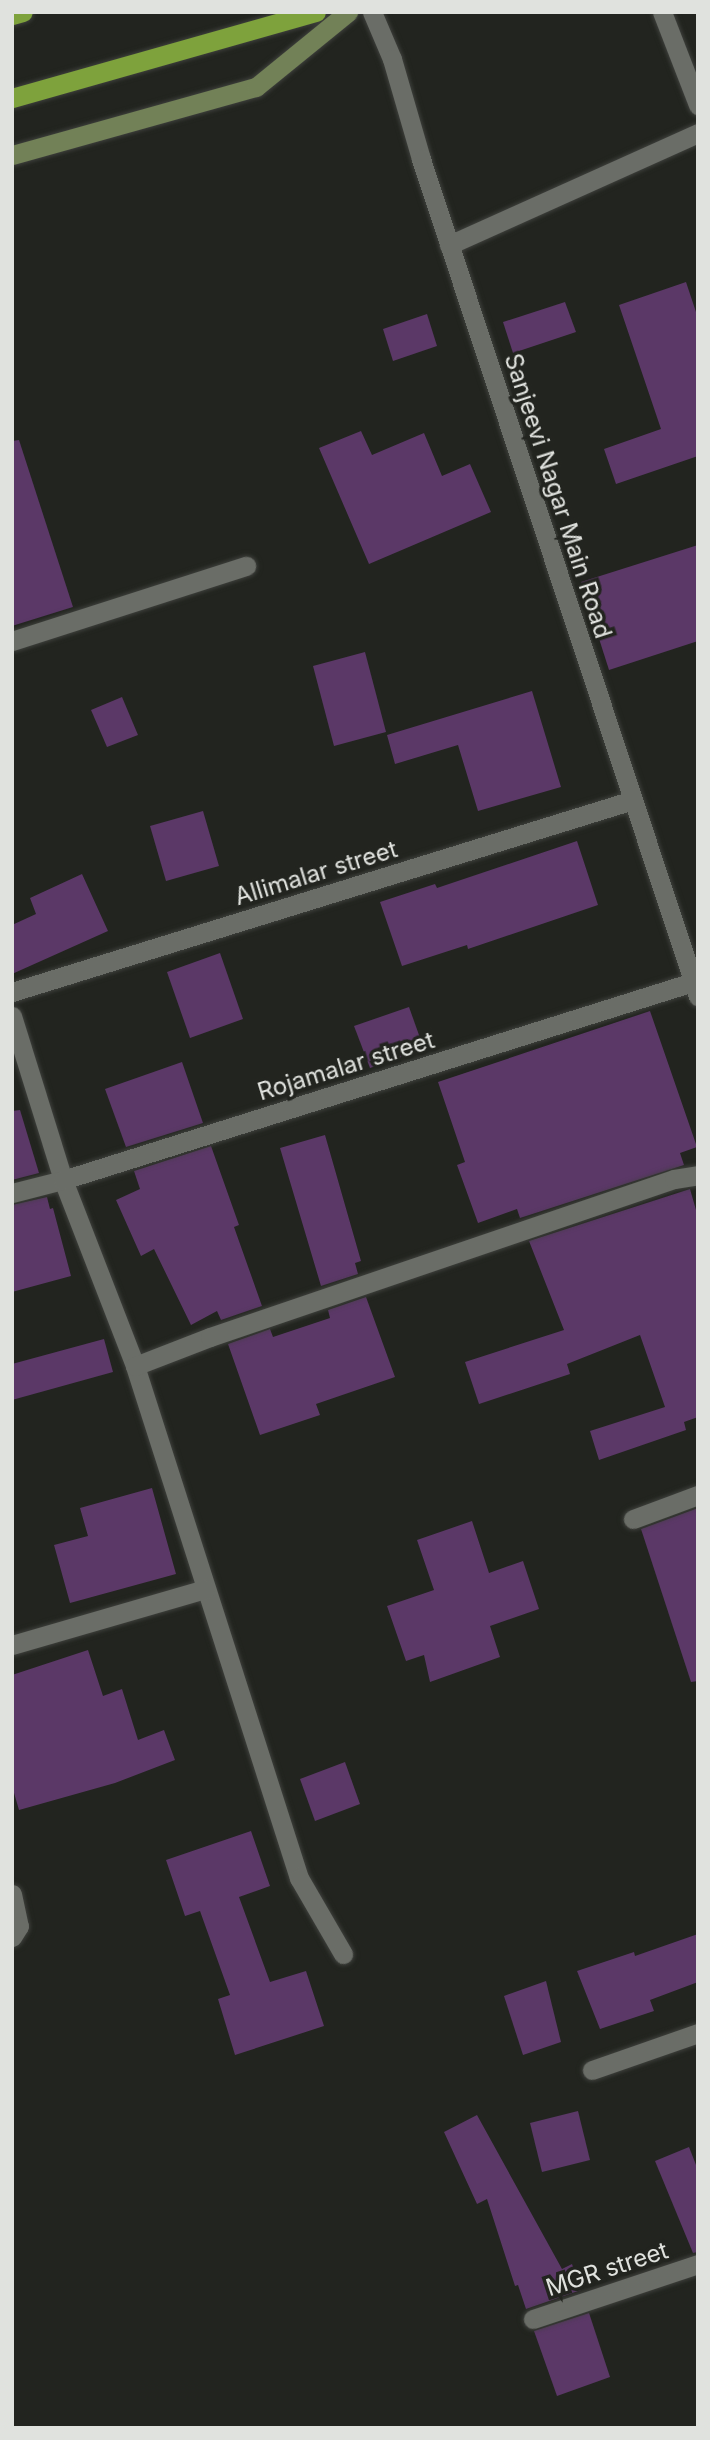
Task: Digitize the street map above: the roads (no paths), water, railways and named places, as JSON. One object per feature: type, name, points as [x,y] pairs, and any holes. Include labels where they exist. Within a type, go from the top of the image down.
[{"type":"highway","points":[[12,15],[23,12]]},
{"type":"highway","points":[[12,98],[316,12]]},
{"type":"main road","points":[[12,155],[256,87],[348,12]]},
{"type":"street","name":"Sanjeevi Nagar Main Road","points":[[372,12],[392,59],[449,245],[695,989]]},
{"type":"street","points":[[662,12],[698,105]]},
{"type":"street","points":[[449,245],[698,133]]},
{"type":"street","points":[[12,641],[246,566]]},
{"type":"street","name":"Allimalar street","points":[[12,992],[634,800]]},
{"type":"street","name":"Rojamalar street","points":[[12,1193],[63,1180],[695,989]]},
{"type":"street","points":[[12,1016],[63,1180],[135,1366],[299,1878],[343,1954]]},
{"type":"street","points":[[135,1366],[223,1333],[674,1179],[698,1175]]},
{"type":"street","points":[[633,1519],[698,1495]]},
{"type":"street","points":[[12,1645],[205,1589]]},
{"type":"street","points":[[12,1894],[19,1926],[12,1937]]},
{"type":"street","points":[[592,2070],[698,2033]]},
{"type":"street","name":"MGR street","points":[[533,2319],[698,2264]]}]
